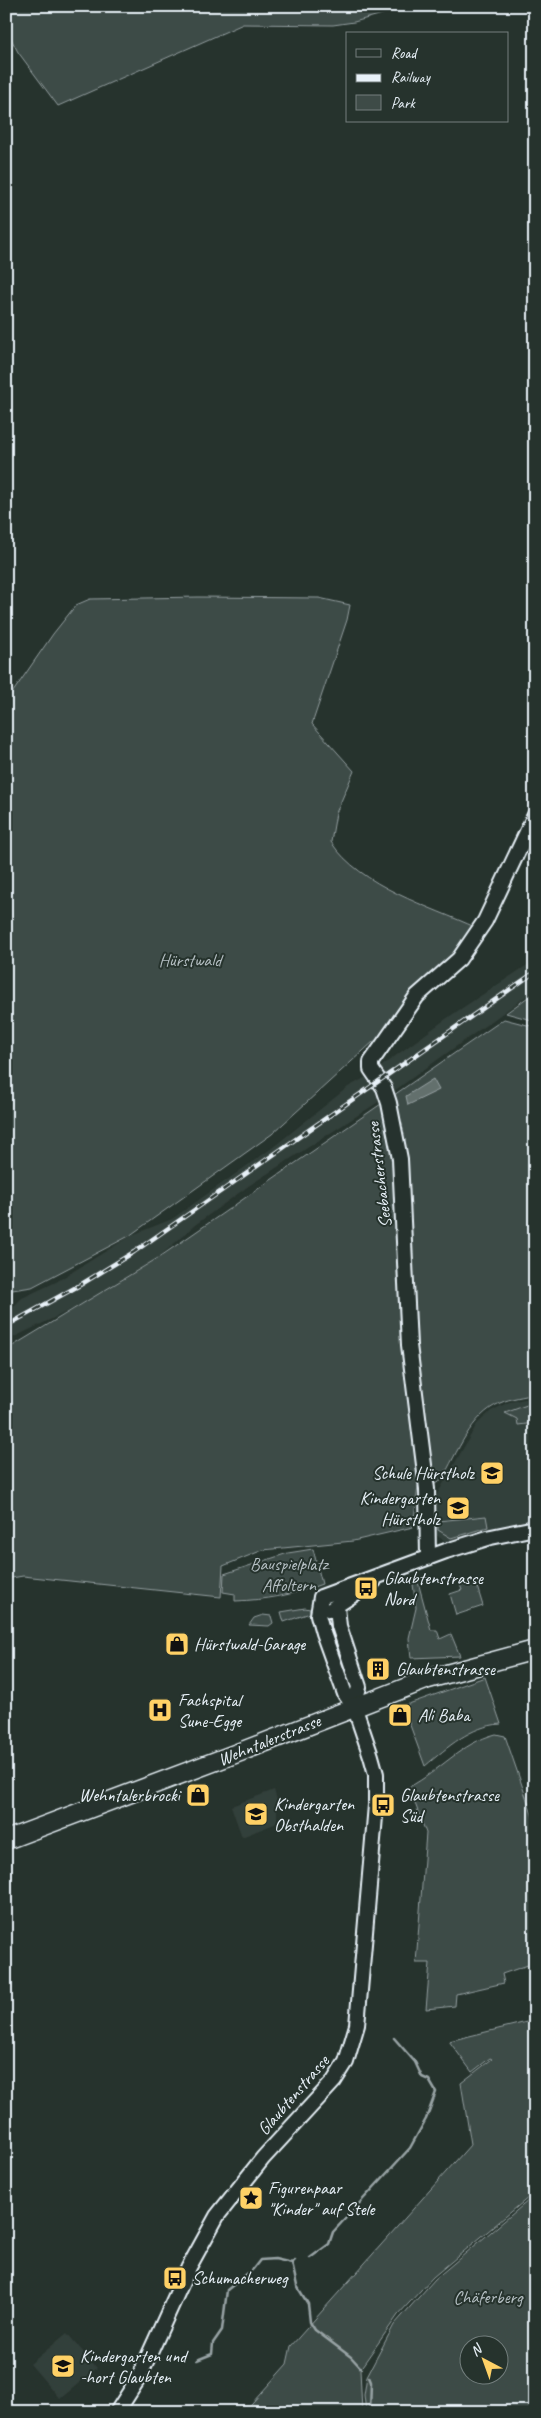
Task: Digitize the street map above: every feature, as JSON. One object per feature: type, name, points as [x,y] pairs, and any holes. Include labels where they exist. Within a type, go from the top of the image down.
[{"type":"main road","name":"Wehntalerstrasse","points":[[6,1840],[240,1752],[428,1678],[535,1650]]},
{"type":"street","name":"Seebacherstrasse","points":[[428,1558],[427,1489],[409,1344],[400,1159],[389,1103],[384,1088],[371,1069],[371,1062],[417,996],[459,959],[485,921],[535,815]]},
{"type":"street","points":[[321,1597],[428,1558],[491,1538],[535,1528]]},
{"type":"street","points":[[318,1615],[337,1607],[379,1577]]},
{"type":"street","points":[[321,1597],[337,1607]]},
{"type":"street","points":[[321,1597],[318,1615],[345,1694],[354,1706]]},
{"type":"street","points":[[337,1607],[339,1626],[359,1687],[354,1706]]},
{"type":"street","name":"Glaubtenstrasse","points":[[117,2412],[138,2379],[192,2260],[217,2216],[263,2158],[334,2081],[350,2051],[357,2025],[376,1798],[376,1774],[354,1706]]},
{"type":"shaded area","points":[[535,960],[535,990],[394,1091],[387,1086],[379,1068],[450,1016]]},
{"type":"shaded area","points":[[368,1076],[383,1099],[250,1185],[195,1225],[158,1258],[87,1302],[6,1341],[6,1314],[22,1298],[56,1282],[132,1235],[172,1219],[272,1148],[348,1087]]},
{"type":"shaded area","points":[[433,1079],[439,1090],[408,1105],[406,1096]]},
{"type":"shaded area","name":"Schule Hürstholz","points":[[535,1397],[535,1519],[482,1530],[446,1542],[436,1535],[434,1500],[477,1424],[491,1411],[509,1402]]},
{"type":"shaded area","name":"Kindergarten Obsthalden","points":[[274,1790],[277,1800],[277,1823],[242,1837],[231,1806]]},
{"type":"shaded area","name":"Kindergarten und -hort Glaubten","points":[[67,2333],[97,2368],[60,2399],[30,2364]]},
{"type":"green space","points":[[13,6],[411,6],[354,22],[333,25],[243,24],[58,106],[18,52],[8,33]]},
{"type":"green space","name":"Hürstwald","points":[[198,597],[319,598],[350,605],[347,620],[312,724],[354,771],[336,813],[331,842],[344,858],[378,883],[397,894],[477,928],[378,1042],[374,1041],[272,1134],[129,1236],[32,1287],[6,1291],[6,702],[53,634],[76,605],[90,599]]},
{"type":"green space","points":[[535,992],[535,1021],[506,1013]]},
{"type":"green space","points":[[504,1019],[535,1027],[535,1394],[500,1403],[481,1416],[459,1447],[442,1479],[435,1484],[418,1486],[413,1527],[353,1541],[263,1550],[223,1566],[221,1597],[23,1576],[6,1579],[6,1350],[158,1258]]},
{"type":"green space","points":[[535,1402],[535,1423],[518,1425],[517,1419],[505,1413]]},
{"type":"green space","points":[[486,1516],[488,1527],[451,1538],[438,1530],[438,1521]]},
{"type":"green space","name":"Bauspielplatz Affoltern","points":[[313,1549],[322,1584],[290,1594],[235,1601],[235,1594],[223,1592],[224,1574],[288,1553]]},
{"type":"green space","points":[[475,1580],[483,1606],[456,1615],[450,1594],[462,1590],[460,1585]]},
{"type":"green space","points":[[418,1582],[431,1630],[437,1630],[440,1639],[451,1634],[460,1656],[411,1658],[409,1638],[416,1608],[413,1584]]},
{"type":"green space","points":[[305,1608],[310,1609],[310,1613],[284,1622],[281,1612]]},
{"type":"green space","points":[[263,1615],[271,1616],[273,1623],[269,1626],[249,1625],[254,1618]]},
{"type":"green space","points":[[485,1677],[501,1724],[469,1733],[425,1766],[403,1706]]},
{"type":"green space","points":[[496,1734],[505,1736],[535,1823],[535,1985],[531,1964],[502,1974],[504,1983],[456,1994],[455,2006],[426,2009],[430,1963],[416,1963],[426,1833],[409,1787],[472,1744]]},
{"type":"green space","points":[[535,2020],[535,2192],[433,2277],[398,2315],[360,2369],[362,2412],[244,2412],[287,2364],[291,2346],[471,2144],[461,2083],[492,2059],[490,2058],[472,2072],[449,2041]]},
{"type":"green space","name":"Chäferberg","points":[[535,2195],[535,2412],[366,2412],[364,2395],[367,2376],[394,2325],[435,2279]]},
{"type":"waterway","points":[[310,2258],[329,2244],[333,2232],[410,2148],[426,2119],[436,2092],[429,2080],[422,2077],[415,2062],[394,2038]]},
{"type":"waterway","points":[[197,2360],[212,2354],[213,2343],[222,2330],[227,2290],[253,2269],[260,2260],[275,2259],[292,2263]]},
{"type":"waterway","points":[[295,2260],[292,2263],[297,2286],[308,2304],[310,2322],[315,2330],[351,2357],[361,2368]]},
{"type":"waterway","points":[[369,2377],[371,2382],[370,2412]]},
{"type":"railway","points":[[6,1326],[80,1285],[134,1252],[535,972]]},
{"type":"place","name":"Schule Hürstholz","points":[[492,1473]]},
{"type":"place","name":"Kindergarten Hürstholz","points":[[458,1508]]},
{"type":"place","name":"Glaubtenstrasse Nord","points":[[366,1588]]},
{"type":"place","name":"Hürstwald-Garage","points":[[177,1644]]},
{"type":"place","name":"Glaubtenstrasse","points":[[378,1669]]},
{"type":"place","name":"Fachspital Sune-Egge","points":[[160,1710]]},
{"type":"place","name":"Ali Baba","points":[[400,1715]]},
{"type":"place","name":"Wehntalerbrocki","points":[[198,1795]]},
{"type":"place","name":"Glaubtenstrasse Süd","points":[[383,1805]]},
{"type":"place","name":"Kindergarten Obsthalden","points":[[256,1814]]},
{"type":"place","name":"Figurenpaar \"Kinder\" auf Stele","points":[[251,2198]]},
{"type":"place","name":"Schumacherweg","points":[[175,2278]]},
{"type":"place","name":"Kindergarten und -hort Glaubten","points":[[63,2366]]}]
